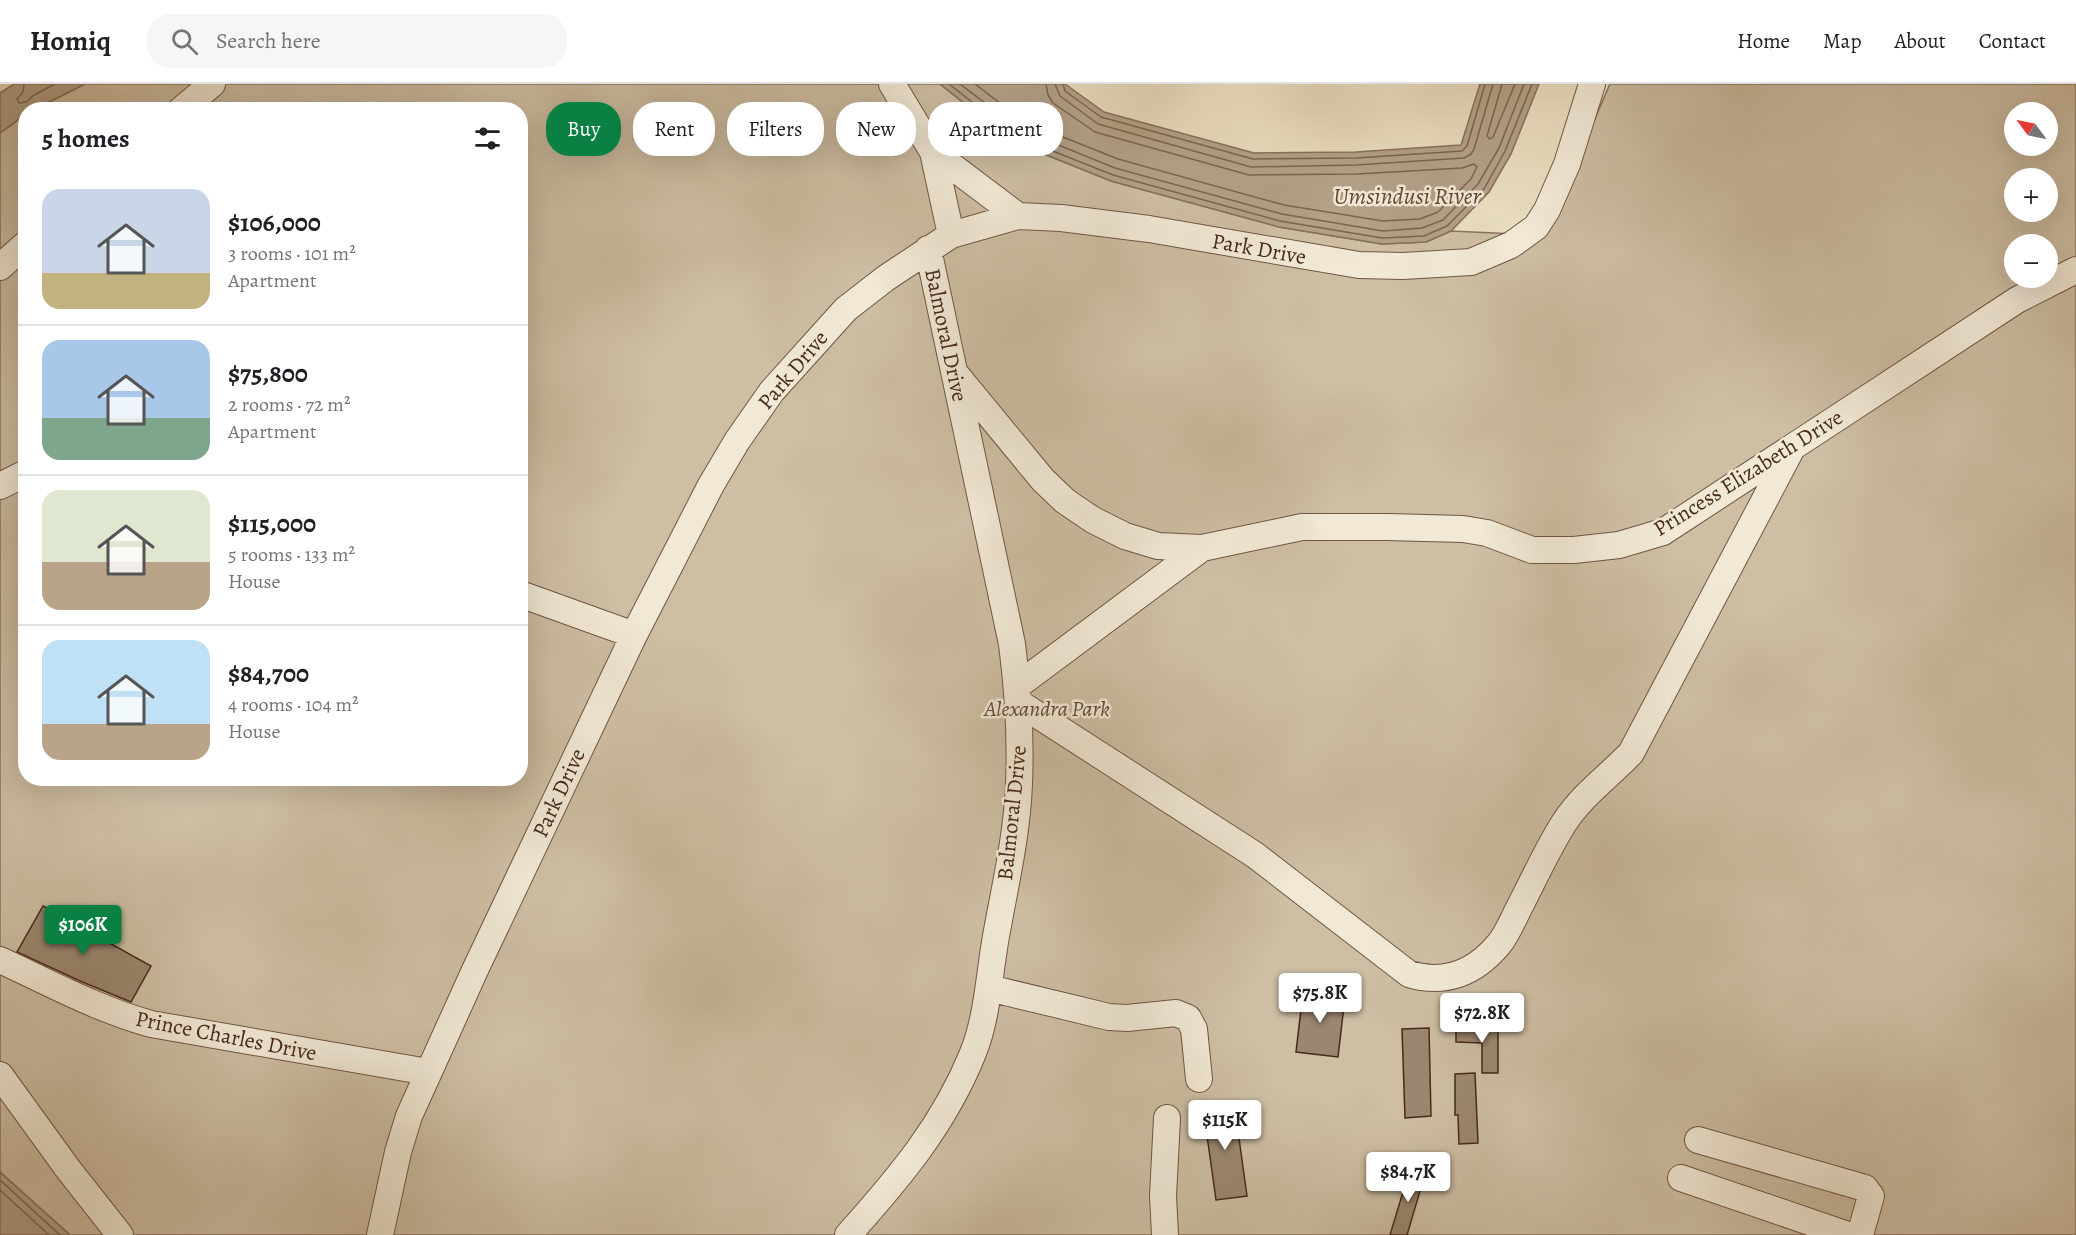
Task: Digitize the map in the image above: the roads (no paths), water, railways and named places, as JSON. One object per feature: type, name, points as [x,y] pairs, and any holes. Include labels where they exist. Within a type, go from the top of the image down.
[{"type":"street","points":[[191,102],[212,84]]},
{"type":"street","points":[[892,84],[928,144]]},
{"type":"street","name":"Park Drive","points":[[380,1235],[398,1152],[409,1116],[634,635],[711,485],[737,441],[772,391],[846,309],[885,278],[951,236],[1018,216],[1061,218],[1149,229],[1359,265],[1403,266],[1471,262],[1510,245],[1536,227],[1547,210],[1567,164],[1592,84]]},
{"type":"street","points":[[934,156],[951,236]]},
{"type":"street","points":[[938,156],[1018,216]]},
{"type":"street","name":"Balmoral Drive","points":[[848,1235],[906,1169],[928,1140],[951,1100],[974,1051],[989,988],[1015,827],[1019,785],[1018,694],[1012,644],[928,249]]},
{"type":"street","points":[[0,267],[18,251]]},
{"type":"street","name":"Princess Elizabeth Drive","points":[[954,372],[1043,480],[1065,501],[1125,536],[1158,546],[1202,548],[1302,527],[1312,527],[1463,530],[1487,533],[1532,550],[1574,550],[1619,545],[1663,532],[2017,300],[2076,270]]},
{"type":"street","points":[[1202,548],[1018,694],[1255,855],[1409,974],[1426,979],[1444,978],[1463,973],[1481,963],[1500,943],[1564,823],[1580,801],[1631,753],[1792,447]]},
{"type":"street","points":[[0,486],[18,477]]},
{"type":"street","points":[[528,597],[634,635]]},
{"type":"street","name":"Prince Charles Drive","points":[[0,960],[98,1006],[150,1024],[428,1072]]},
{"type":"street","points":[[989,988],[1109,1017],[1127,1018],[1176,1012],[1188,1018],[1194,1029],[1199,1078]]},
{"type":"street","points":[[0,1075],[68,1169],[120,1235]]},
{"type":"street","points":[[1165,1235],[1163,1196],[1167,1118]]},
{"type":"street","points":[[1698,1140],[1865,1188],[1871,1197],[1860,1235]]},
{"type":"street","points":[[1681,1178],[1848,1235]]},
{"type":"water","points":[[14,84],[85,84],[49,102],[18,102],[18,120],[0,133],[0,93]]},
{"type":"water","name":"Umsindusi River","points":[[940,84],[1065,84],[1104,112],[1254,153],[1356,152],[1461,145],[1480,84],[1539,84],[1511,154],[1489,192],[1451,231],[1426,242],[1382,244],[1279,227],[1111,181],[1049,156],[1063,156],[1063,102],[963,102]]},
{"type":"water","points":[[0,1172],[70,1235],[0,1235]]},
{"type":"park label","name":"Alexandra Park","points":[[1047,709]]}]
